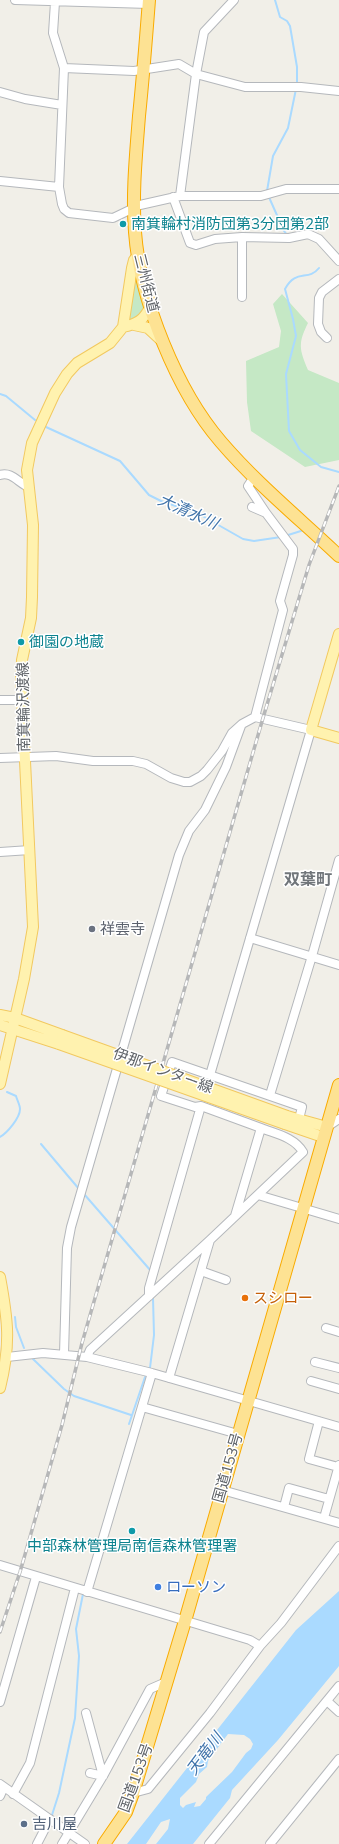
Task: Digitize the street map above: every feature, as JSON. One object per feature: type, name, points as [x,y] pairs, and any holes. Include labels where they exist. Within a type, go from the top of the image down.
[{"type":"highway","name":"三州街道","points":[[149,2],[136,158],[134,208],[138,255],[150,307],[170,361],[193,402],[221,442],[254,477],[339,556]]},
{"type":"highway","name":"国道153号","points":[[104,1844],[126,1812],[133,1793],[185,1621],[339,1085]]},
{"type":"main road","points":[[138,255],[134,260],[132,268],[123,327],[134,325],[148,328],[163,342]]},
{"type":"main road","points":[[134,325],[144,318],[150,307]]},
{"type":"main road","name":"南箕輪沢渡線","points":[[0,1084],[24,979],[33,927],[21,669],[31,618],[32,597],[33,542],[27,470],[32,443],[55,393],[72,367],[110,343],[123,327]]},
{"type":"main road","points":[[339,634],[311,730],[339,738]]},
{"type":"main road","name":"伊那インター線","points":[[0,1015],[15,1018],[60,1039],[297,1124],[325,1132]]},
{"type":"main road","name":"伊那インター線","points":[[0,1025],[60,1039]]},
{"type":"main road","points":[[0,1277],[2,1301],[7,1317],[7,1357],[1,1377],[0,1388]]},
{"type":"street","points":[[15,0],[55,2],[149,2]]},
{"type":"street","points":[[234,0],[204,32],[196,74],[176,196],[190,243],[196,244],[215,239],[289,238],[308,234],[318,239],[339,261]]},
{"type":"street","points":[[55,2],[53,33],[56,48],[64,68],[59,187],[64,209],[75,215],[113,218],[134,208],[176,196],[267,194],[286,189],[339,189]]},
{"type":"street","points":[[64,68],[134,72],[179,64],[196,74],[245,87],[297,87],[339,91]]},
{"type":"street","points":[[0,92],[25,99],[62,105]]},
{"type":"street","points":[[0,181],[59,187]]},
{"type":"street","points":[[242,238],[242,297]]},
{"type":"street","points":[[327,338],[321,332],[318,324],[319,298],[322,292],[339,279]]},
{"type":"street","points":[[0,475],[10,475],[29,487]]},
{"type":"street","points":[[254,477],[248,486],[293,549],[293,555],[281,593],[280,601],[284,610],[255,717]]},
{"type":"street","points":[[252,507],[266,513]]},
{"type":"street","points":[[0,700],[22,700]]},
{"type":"street","points":[[0,758],[56,756],[93,761],[134,761],[146,764],[184,782],[190,782],[201,776],[207,770],[222,751],[232,732],[242,724],[255,717],[311,730],[252,939],[210,1075]]},
{"type":"street","points":[[64,1354],[66,1248],[71,1227],[179,856],[189,832],[204,810],[226,767],[242,724]]},
{"type":"street","points":[[0,852],[30,850]]},
{"type":"street","points":[[270,1095],[339,860]]},
{"type":"street","points":[[252,939],[339,965]]},
{"type":"street","points":[[86,1357],[90,1350],[303,1152],[300,1147],[291,1140],[261,1128],[202,1106],[195,1107],[161,1096],[172,1062],[302,1107],[291,1140]]},
{"type":"street","points":[[149,1296],[151,1281],[202,1106]]},
{"type":"street","points":[[325,1132],[339,1119]]},
{"type":"street","points":[[235,1216],[261,1128]]},
{"type":"street","points":[[258,1195],[339,1218]]},
{"type":"street","points":[[169,1378],[210,1240]]},
{"type":"street","points":[[201,1271],[226,1280]]},
{"type":"street","points":[[326,1328],[339,1332]]},
{"type":"street","points":[[7,1357],[43,1353],[86,1357],[152,1373],[339,1426]]},
{"type":"street","points":[[315,1362],[339,1368]]},
{"type":"street","points":[[87,1592],[152,1373]]},
{"type":"street","points":[[311,1381],[339,1389]]},
{"type":"street","points":[[142,1407],[238,1434]]},
{"type":"street","points":[[319,1421],[308,1459],[339,1466],[324,1518]]},
{"type":"street","points":[[284,1507],[289,1488],[329,1499]]},
{"type":"street","points":[[222,1490],[339,1523]]},
{"type":"street","points":[[133,1793],[148,1789],[210,1713],[260,1646],[281,1623],[339,1546]]},
{"type":"street","points":[[0,1565],[250,1640],[260,1646]]},
{"type":"street","points":[[0,1702],[36,1577]]},
{"type":"street","points":[[13,1794],[32,1757],[75,1588]]},
{"type":"street","points":[[62,1844],[103,1776],[150,1689],[166,1682]]},
{"type":"street","points":[[210,1844],[339,1686]]},
{"type":"street","points":[[326,1702],[339,1712]]},
{"type":"street","points":[[86,1713],[103,1776]]},
{"type":"street","points":[[270,1844],[339,1759]]},
{"type":"street","points":[[90,1773],[103,1776]]},
{"type":"street","points":[[0,1796],[2,1786],[85,1844]]},
{"type":"street","points":[[36,1844],[50,1820]]},
{"type":"green space","points":[[136,272],[144,309],[133,321],[127,320]]},
{"type":"green space","points":[[282,294],[308,323],[301,341],[301,351],[308,370],[339,383],[339,460],[305,467],[251,431],[247,402],[246,361],[279,347],[281,331],[273,304]]},
{"type":"water","name":"天竜川","points":[[339,1591],[339,1666],[278,1740],[232,1790],[230,1798],[193,1844],[156,1844],[168,1829],[170,1819],[161,1822],[146,1844],[127,1844],[296,1630]],"holes":[[[228,1734],[244,1735],[250,1739],[253,1744],[251,1749],[246,1753],[232,1772],[206,1797],[200,1806],[194,1807],[196,1802],[186,1805],[183,1808],[180,1805],[180,1798],[196,1782],[199,1774],[207,1767],[208,1761]]]},
{"type":"waterway","points":[[275,0],[280,17],[287,21],[290,26],[297,67],[297,85]]},
{"type":"waterway","points":[[267,191],[273,156],[288,128],[296,89]]},
{"type":"waterway","points":[[268,195],[284,231],[288,236]]},
{"type":"waterway","points":[[319,268],[311,274],[293,279],[285,289],[296,336],[286,374],[289,431],[300,450],[321,467],[339,472]]},
{"type":"waterway","name":"大清水川","points":[[0,394],[6,396],[35,420]]},
{"type":"waterway","name":"大清水川","points":[[46,427],[120,461],[149,495],[161,501],[199,514],[243,539],[254,541],[281,537]]},
{"type":"waterway","name":"大清水川","points":[[285,536],[304,530]]},
{"type":"waterway","points":[[0,1137],[13,1125],[18,1117],[20,1109],[16,1096],[7,1092]]},
{"type":"waterway","points":[[41,1144],[79,1189]]},
{"type":"waterway","points":[[84,1194],[151,1271]]},
{"type":"waterway","points":[[150,1368],[154,1335],[153,1298]]},
{"type":"waterway","points":[[15,1317],[16,1327],[24,1348]]},
{"type":"waterway","points":[[33,1359],[64,1389],[74,1396],[131,1415]]},
{"type":"waterway","points":[[129,1424],[145,1377]]},
{"type":"waterway","points":[[52,1815],[59,1793],[75,1718],[79,1656],[76,1629],[83,1594]]},
{"type":"railway","points":[[0,1632],[20,1572],[62,1425],[82,1343],[263,718],[309,565],[339,486]]},
{"type":"place","name":"南箕輪村消防団第3分団第2部","points":[[123,224]]},
{"type":"place","name":"御園の地蔵","points":[[21,642]]},
{"type":"place","name":"祥雲寺","points":[[92,929]]},
{"type":"place","name":"スシロー","points":[[245,1298]]},
{"type":"place","name":"中部森林管理局南信森林管理署","points":[[132,1531]]},
{"type":"place","name":"ローソン","points":[[158,1587]]},
{"type":"place","name":"吉川屋","points":[[24,1824]]},
{"type":"district","name":"双葉町","points":[[308,880]]}]
